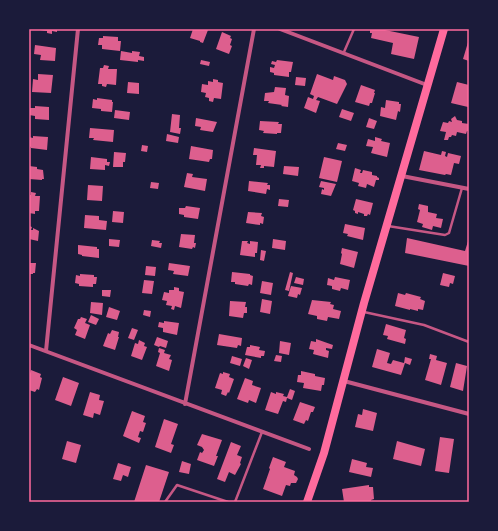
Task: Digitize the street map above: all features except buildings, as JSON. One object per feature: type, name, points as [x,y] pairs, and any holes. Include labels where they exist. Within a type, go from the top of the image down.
[{"type":"main road","points":[[307,502],[324,453],[362,312],[444,29]]},
{"type":"street","points":[[46,351],[78,29]]},
{"type":"street","points":[[185,404],[254,29]]},
{"type":"street","points":[[280,29],[287,30],[427,85]]},
{"type":"street","points":[[402,176],[469,189]]},
{"type":"street","points":[[29,345],[309,449]]},
{"type":"street","points":[[343,381],[469,414]]},
{"type":"lane","points":[[344,52],[354,29]]},
{"type":"lane","points":[[387,226],[440,235],[449,233],[462,188]]},
{"type":"lane","points":[[362,312],[424,325],[469,342]]},
{"type":"lane","points":[[235,502],[262,432]]},
{"type":"lane","points":[[165,502],[176,485],[228,502]]}]
